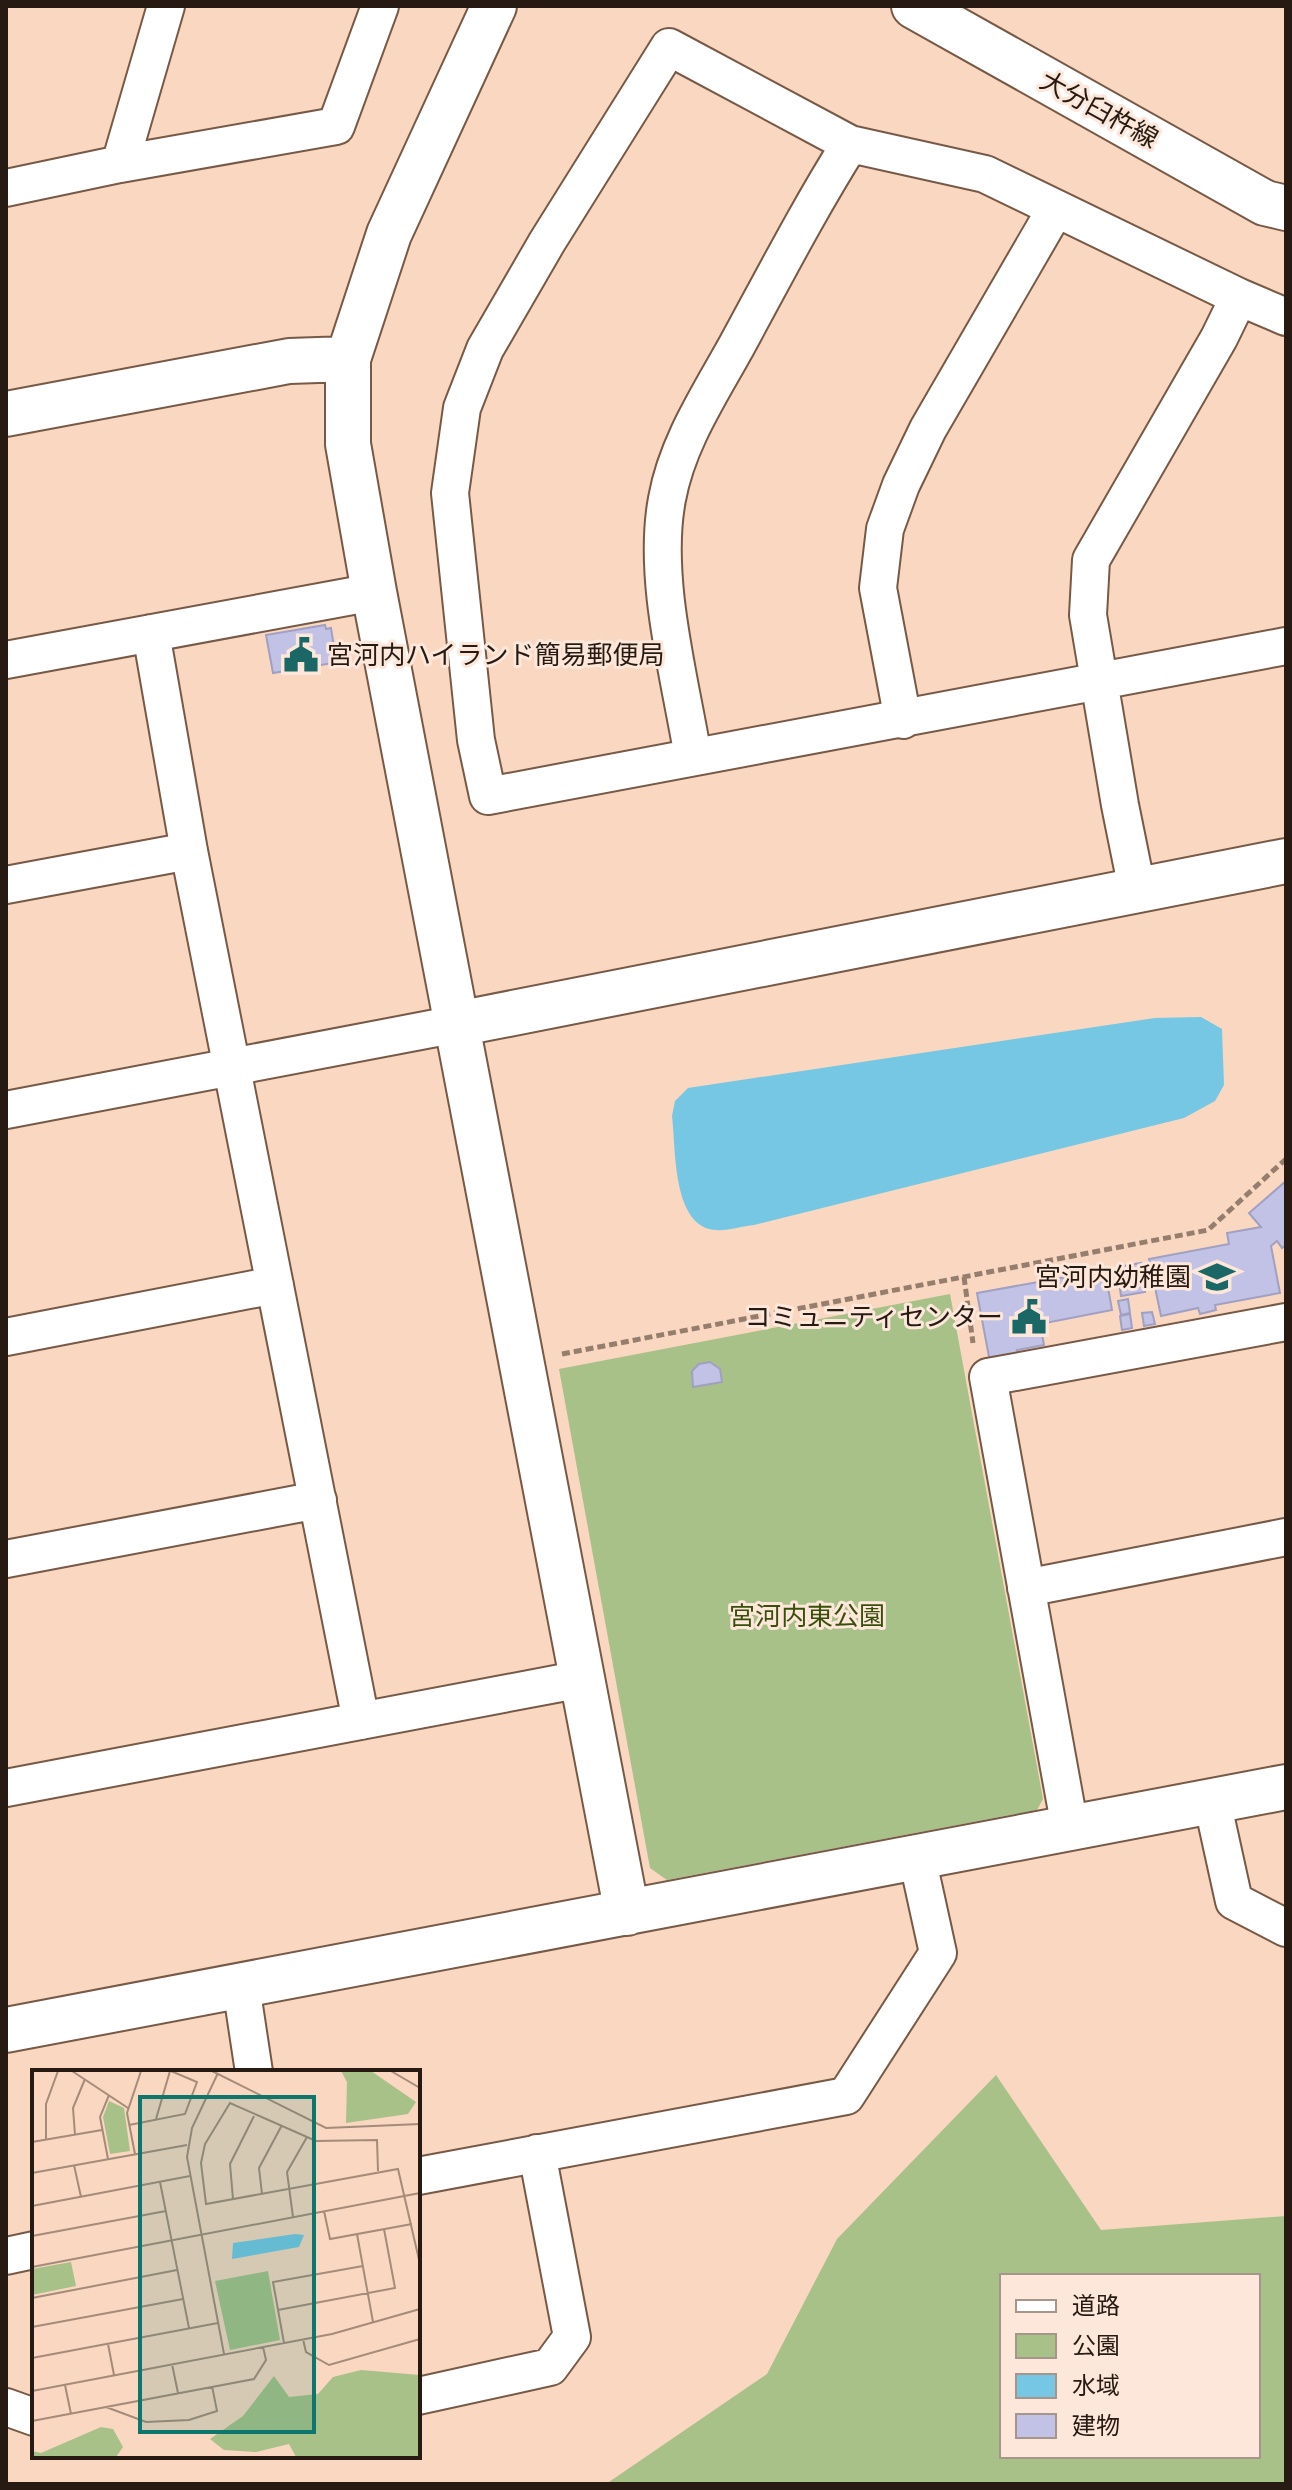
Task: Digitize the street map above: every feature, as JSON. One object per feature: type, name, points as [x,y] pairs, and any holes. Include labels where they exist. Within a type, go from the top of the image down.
[{"type":"street","points":[[120,164],[166,6]]},
{"type":"street","points":[[6,188],[120,164],[336,126],[380,6]]},
{"type":"street","points":[[494,6],[389,234],[348,359],[348,444],[627,1913]]},
{"type":"street","name":"大分臼杵線","points":[[914,6],[1265,203],[1286,208]]},
{"type":"street","points":[[1286,317],[1055,210],[985,174],[850,144],[669,47],[547,242],[485,349],[462,408],[450,493],[476,740],[488,796],[1286,646]]},
{"type":"street","points":[[693,757],[662,555],[667,499],[681,447],[819,193],[850,144]]},
{"type":"street","points":[[903,720],[878,588],[885,529],[901,485],[928,429],[1055,210]]},
{"type":"street","points":[[1137,889],[1088,615],[1091,560],[1219,338],[1239,297]]},
{"type":"street","points":[[6,414],[289,361],[348,359]]},
{"type":"street","points":[[6,660],[374,592]]},
{"type":"street","points":[[151,633],[189,851],[361,1721]]},
{"type":"street","points":[[6,885],[189,851]]},
{"type":"street","points":[[6,1110],[1286,861]]},
{"type":"street","points":[[6,1337],[275,1285]]},
{"type":"street","points":[[1070,1828],[988,1377],[1286,1322]]},
{"type":"street","points":[[6,1559],[318,1500]]},
{"type":"street","points":[[1026,1588],[1286,1537]]},
{"type":"street","points":[[6,1788],[582,1679]]},
{"type":"street","points":[[6,2030],[1286,1787]]},
{"type":"street","points":[[1212,1801],[1234,1901],[1286,1928]]},
{"type":"street","points":[[420,2176],[846,2096],[938,1953],[917,1857]]},
{"type":"street","points":[[241,1986],[254,2070]]},
{"type":"street","points":[[420,2396],[550,2367],[572,2337],[537,2153]]},
{"type":"street","points":[[6,2256],[32,2250]]},
{"type":"street","points":[[6,2407],[32,2416]]},
{"type":"path","points":[[521,1361],[1208,1230],[1286,1159]]},
{"type":"path","points":[[964,1277],[976,1363],[988,1377]]},
{"type":"green space","name":"宮河内東公園","points":[[950,1294],[1043,1799],[1037,1810],[667,1880],[650,1868],[559,1369]]},
{"type":"green space","points":[[996,2075],[1101,2230],[1286,2216],[1286,2484],[606,2484],[767,2374],[837,2239]]},
{"type":"water","points":[[1201,1017],[1222,1029],[1224,1085],[1215,1101],[1184,1118],[730,1229],[716,1230],[702,1226],[691,1216],[684,1201],[676,1166],[672,1116],[675,1101],[688,1088],[1155,1018]]},
{"type":"building","name":"宮河内ハイランド簡易郵便局","points":[[325,625],[326,629],[331,628],[333,663],[273,673],[266,635]]},
{"type":"building","name":"宮河内幼稚園","points":[[1286,1181],[1286,1245],[1282,1248],[1277,1241],[1271,1246],[1280,1293],[1215,1305],[1216,1310],[1200,1314],[1198,1308],[1161,1316],[1149,1259],[1229,1244],[1227,1233],[1261,1227],[1249,1213]]},
{"type":"building","points":[[1141,1263],[1145,1292],[1121,1296],[1117,1267]]},
{"type":"building","name":"コミュニティセンター","points":[[1105,1270],[1112,1310],[1040,1324],[1044,1345],[1017,1350],[1019,1357],[990,1362],[977,1293]]},
{"type":"building","points":[[1128,1299],[1130,1313],[1121,1315],[1118,1301]]},
{"type":"building","points":[[1152,1312],[1155,1324],[1144,1326],[1142,1313]]},
{"type":"building","points":[[1130,1314],[1132,1328],[1122,1330],[1120,1316]]},
{"type":"building","points":[[710,1362],[720,1369],[722,1382],[693,1387],[692,1371],[699,1364]]},
{"type":"place","name":"宮河内ハイランド簡易郵便局","points":[[301,655]]},
{"type":"place","name":"宮河内幼稚園","points":[[1217,1277]]},
{"type":"place","name":"コミュニティセンター","points":[[1029,1317]]}]
